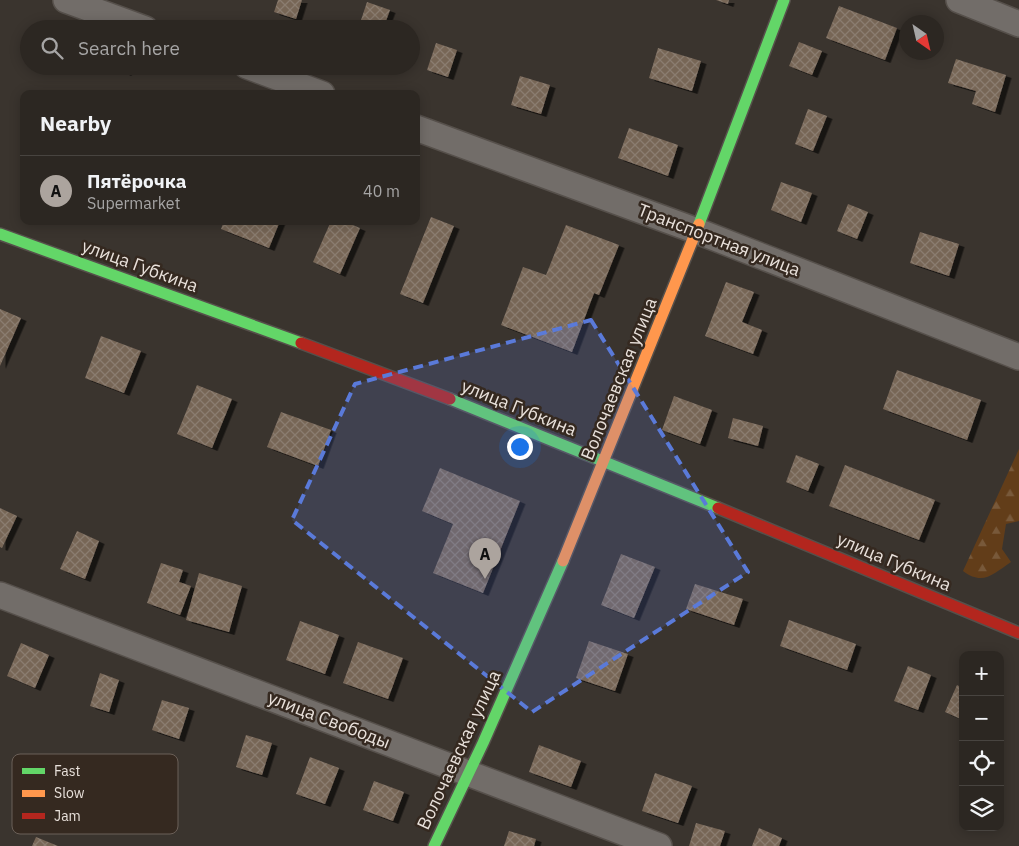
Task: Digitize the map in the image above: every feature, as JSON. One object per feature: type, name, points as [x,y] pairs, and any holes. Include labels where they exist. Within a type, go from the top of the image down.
[{"type":"main road","name":"Волочаевская улица","points":[[434,846],[470,773],[605,461],[697,231],[784,0]]},
{"type":"main road","name":"улица Губкина","points":[[0,234],[394,377],[605,461],[1019,633]]},
{"type":"street","points":[[66,0],[120,20]]},
{"type":"street","points":[[959,0],[1019,24]]},
{"type":"street","points":[[271,75],[311,90]]},
{"type":"street","name":"Транспортная улица","points":[[420,129],[697,231],[1019,357]]},
{"type":"street","name":"улица Свободы","points":[[0,595],[659,846]]},
{"type":"highlighted area","points":[[591,320],[748,572],[532,712],[292,520],[355,384]]},
{"type":"green space","points":[[1019,449],[1019,521],[1006,524],[1002,549],[1011,562],[988,577],[976,578],[963,571]]},
{"type":"building","points":[[278,0],[302,0],[296,19],[274,12]]},
{"type":"building","points":[[716,0],[729,0],[728,4]]},
{"type":"building","points":[[367,2],[390,10],[386,20],[361,20]]},
{"type":"building","points":[[839,6],[897,28],[885,60],[826,38]]},
{"type":"building","points":[[799,42],[822,51],[812,75],[789,66]]},
{"type":"building","points":[[436,43],[457,50],[448,77],[427,70]]},
{"type":"building","points":[[658,48],[701,61],[692,91],[649,78]]},
{"type":"building","points":[[956,59],[1006,75],[995,112],[972,104],[976,91],[948,83]]},
{"type":"building","points":[[520,76],[550,85],[541,114],[511,105]]},
{"type":"building","points":[[808,109],[827,116],[813,151],[795,144]]},
{"type":"building","points":[[629,128],[678,145],[668,176],[618,158]]},
{"type":"building","points":[[781,182],[812,193],[801,222],[771,210]]},
{"type":"building","points":[[848,204],[868,212],[857,239],[837,231]]},
{"type":"building","points":[[431,217],[454,226],[423,303],[400,294]]},
{"type":"building","points":[[222,225],[278,225],[269,248],[221,229]]},
{"type":"building","points":[[329,225],[353,225],[360,228],[340,274],[313,262]]},
{"type":"building","points":[[566,225],[619,245],[599,295],[594,293],[572,352],[501,325],[523,267],[546,275]]},
{"type":"building","points":[[920,232],[959,244],[949,276],[910,263]]},
{"type":"building","points":[[726,282],[754,292],[742,322],[762,330],[753,354],[705,336]]},
{"type":"building","points":[[0,309],[21,318],[0,366]]},
{"type":"building","points":[[101,336],[141,351],[124,393],[85,378]]},
{"type":"building","points":[[897,370],[981,400],[967,440],[883,409]]},
{"type":"building","points":[[197,385],[232,399],[212,448],[177,434]]},
{"type":"building","points":[[674,396],[712,410],[700,444],[662,430]]},
{"type":"building","points":[[281,412],[331,430],[318,466],[267,447]]},
{"type":"building","points":[[733,418],[763,426],[758,446],[728,438]]},
{"type":"building","points":[[796,455],[819,464],[808,491],[786,482]]},
{"type":"building","points":[[845,465],[935,500],[919,540],[829,506]]},
{"type":"building","points":[[440,468],[520,501],[483,593],[433,573],[453,524],[422,511]]},
{"type":"building","points":[[0,508],[17,516],[2,548],[0,547]]},
{"type":"building","points":[[77,531],[99,541],[85,579],[60,569]]},
{"type":"building","points":[[621,554],[655,567],[634,618],[601,605]]},
{"type":"building","points":[[161,563],[183,570],[179,582],[191,586],[180,615],[147,603]]},
{"type":"building","points":[[199,573],[242,586],[229,632],[186,620]]},
{"type":"building","points":[[695,584],[743,599],[734,625],[686,609]]},
{"type":"building","points":[[789,620],[856,644],[847,670],[780,646]]},
{"type":"building","points":[[300,621],[339,635],[325,674],[286,660]]},
{"type":"building","points":[[589,641],[628,654],[615,691],[576,678]]},
{"type":"building","points":[[358,642],[403,658],[388,699],[343,683]]},
{"type":"building","points":[[21,643],[49,655],[35,688],[7,676]]},
{"type":"building","points":[[908,666],[931,675],[918,710],[894,701]]},
{"type":"building","points":[[100,673],[119,680],[109,712],[90,706]]},
{"type":"building","points":[[957,685],[959,686],[959,718],[945,712]]},
{"type":"building","points":[[162,700],[189,708],[179,739],[152,730]]},
{"type":"building","points":[[246,735],[272,743],[262,775],[236,767]]},
{"type":"building","points":[[539,745],[581,761],[571,787],[529,772]]},
{"type":"building","points":[[310,757],[339,768],[325,804],[296,794]]},
{"type":"building","points":[[655,773],[692,786],[678,823],[642,811]]},
{"type":"building","points":[[374,781],[404,792],[393,821],[363,810]]},
{"type":"building","points":[[696,823],[725,831],[720,846],[689,846]]},
{"type":"building","points":[[759,828],[782,838],[779,846],[752,846]]},
{"type":"building","points":[[509,831],[536,839],[534,846],[504,846]]},
{"type":"building","points":[[36,837],[58,846],[32,846]]},
{"type":"traffic: fast","points":[[699,224],[784,0]]},
{"type":"traffic: fast","points":[[0,234],[301,343]]},
{"type":"traffic: fast","points":[[450,399],[718,508]]},
{"type":"traffic: fast","points":[[434,846],[483,743],[563,561]]},
{"type":"traffic: slow","points":[[563,561],[699,224]]},
{"type":"traffic: jam","points":[[301,343],[450,399]]},
{"type":"traffic: jam","points":[[718,508],[1019,633]]},
{"type":"place","name":"Пятёрочка","points":[[485,579]]}]
